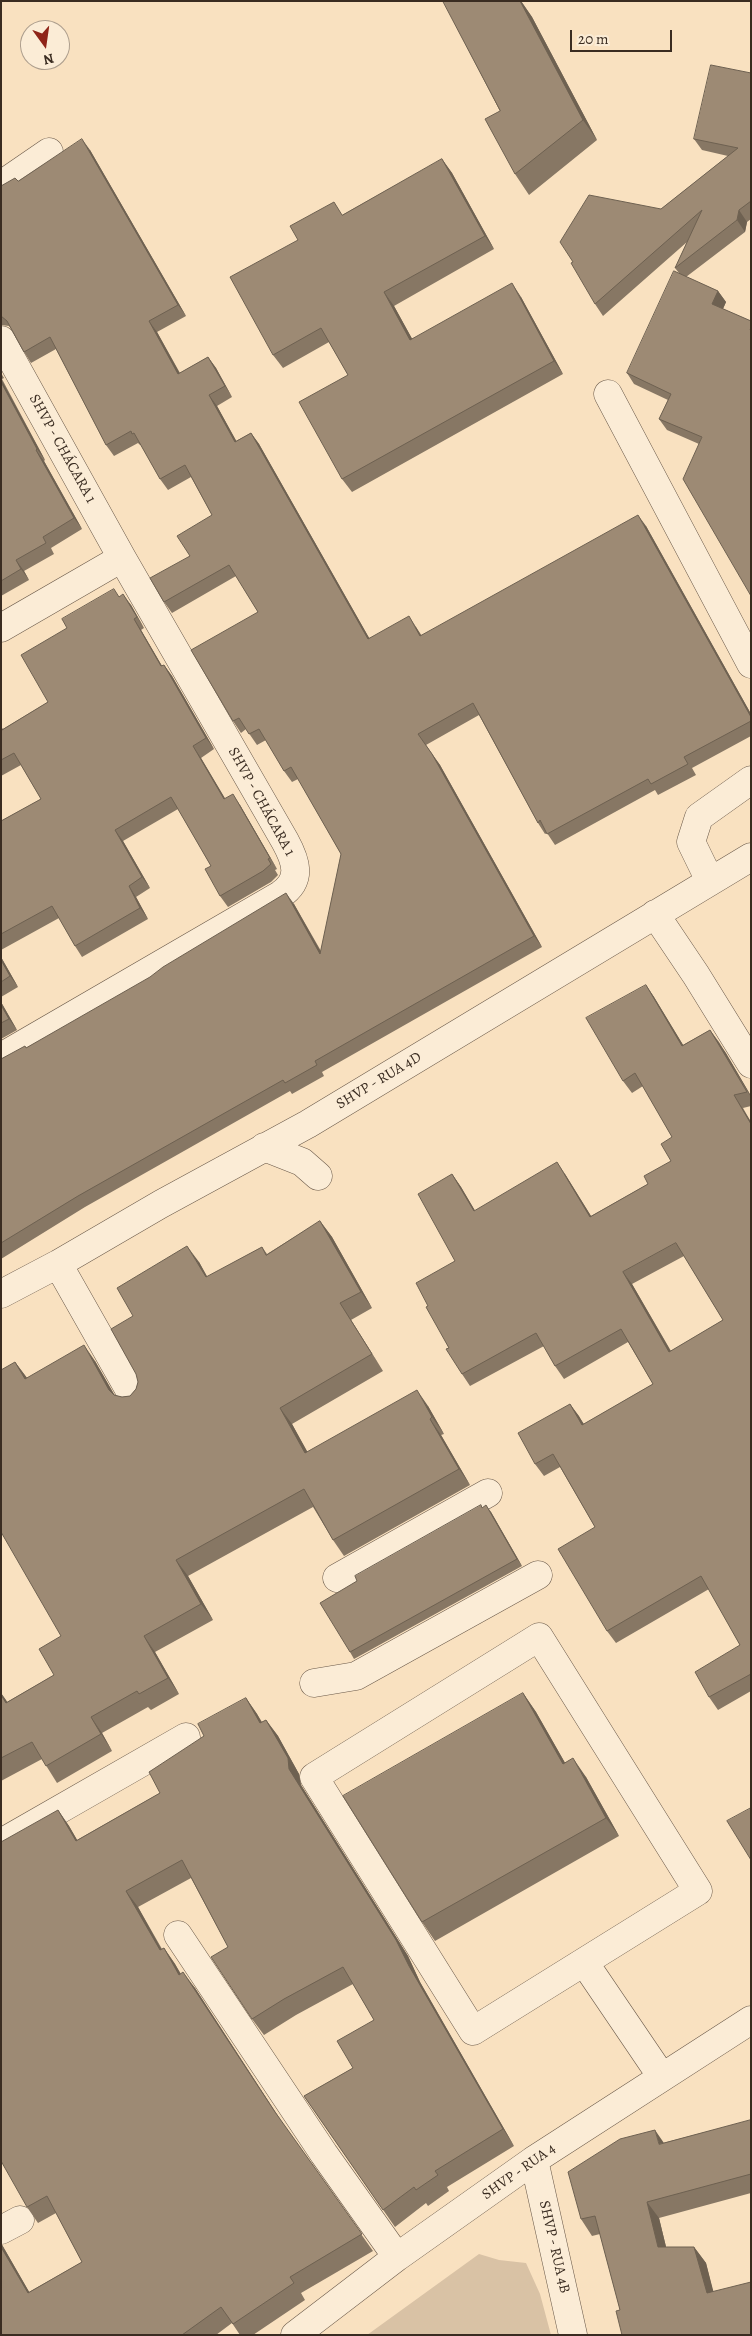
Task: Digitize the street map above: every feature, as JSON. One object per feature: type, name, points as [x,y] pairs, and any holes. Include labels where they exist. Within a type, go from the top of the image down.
[{"type":"street","points":[[1,185],[49,152]]},
{"type":"street","name":"SHVP - CHÁCARA 1","points":[[1,340],[122,558],[285,841],[293,857],[296,872],[289,889],[280,895],[1,1056]]},
{"type":"street","points":[[608,394],[751,664]]},
{"type":"street","points":[[1,628],[122,558]]},
{"type":"street","points":[[710,881],[691,842],[699,817],[751,780]]},
{"type":"street","name":"SHVP - RUA 4D","points":[[1,1294],[308,1124],[751,857]]},
{"type":"street","points":[[655,914],[696,975],[751,1064]]},
{"type":"street","points":[[264,1147],[302,1162],[318,1176],[309,1157],[308,1124]]},
{"type":"street","points":[[58,1264],[134,1398]]},
{"type":"street","points":[[337,1578],[488,1493]]},
{"type":"street","points":[[314,1683],[356,1676],[538,1575]]},
{"type":"street","points":[[539,1637],[698,1891],[584,1962],[473,2031],[314,1777],[539,1637]]},
{"type":"street","points":[[1,1843],[186,1737]]},
{"type":"street","points":[[178,1934],[324,2154],[397,2257]]},
{"type":"street","points":[[584,1962],[662,2077]]},
{"type":"street","name":"SHVP - RUA 4","points":[[295,2335],[397,2257],[534,2160],[751,2020]]},
{"type":"street","name":"SHVP - RUA 4B","points":[[534,2160],[573,2335]]},
{"type":"shaded area","points":[[479,2254],[499,2260],[526,2263],[540,2294],[551,2335],[367,2335]]},
{"type":"building","points":[[443,1],[520,1],[583,120],[515,174],[485,119],[500,111]]},
{"type":"building","points":[[711,65],[751,73],[751,201],[739,210],[737,220],[675,268],[702,210],[595,304],[560,242],[589,195],[661,209],[738,148],[694,139]]},
{"type":"building","points":[[82,139],[178,305],[149,321],[178,374],[208,357],[225,386],[209,395],[235,442],[251,433],[368,639],[409,616],[420,636],[638,515],[751,717],[751,721],[684,757],[688,764],[651,784],[648,779],[547,834],[540,820],[538,823],[473,703],[418,734],[432,754],[534,936],[315,1061],[317,1065],[285,1083],[283,1080],[78,1196],[1,1243],[1,1059],[25,1046],[26,1048],[150,977],[163,967],[286,893],[320,954],[341,854],[291,767],[284,771],[259,729],[249,734],[239,718],[233,721],[191,650],[258,612],[229,565],[164,602],[150,578],[190,556],[177,536],[212,515],[185,465],[160,479],[134,433],[132,434],[131,431],[106,445],[50,337],[24,352],[7,321],[1,316],[1,186],[15,178],[18,181]]},
{"type":"building","points":[[442,159],[485,236],[384,292],[410,340],[512,283],[554,361],[342,479],[299,402],[348,375],[321,328],[273,355],[230,277],[298,240],[290,226],[334,202],[342,215]]},
{"type":"building","points":[[674,271],[718,291],[712,304],[751,321],[751,596],[683,479],[702,437],[659,419],[671,394],[627,373]]},
{"type":"building","points":[[1,382],[74,518],[43,537],[46,543],[16,560],[21,569],[1,581]]},
{"type":"building","points":[[114,589],[119,597],[123,594],[137,617],[134,619],[161,666],[164,665],[206,738],[193,746],[224,799],[233,794],[270,858],[268,859],[271,864],[263,871],[220,896],[205,869],[211,866],[171,797],[115,830],[142,877],[129,886],[140,908],[75,946],[52,906],[1,934],[1,821],[41,799],[14,753],[1,760],[1,729],[48,702],[21,655],[67,628],[62,619]]},
{"type":"building","points":[[1,960],[10,976],[1,982]]},
{"type":"building","points":[[646,985],[682,1046],[710,1030],[747,1092],[734,1095],[751,1124],[751,1674],[709,1697],[695,1672],[740,1645],[701,1576],[607,1631],[558,1549],[595,1527],[553,1454],[535,1464],[518,1433],[570,1404],[582,1425],[653,1384],[621,1329],[555,1366],[536,1333],[462,1374],[446,1349],[449,1348],[426,1307],[428,1306],[416,1283],[455,1261],[418,1194],[452,1174],[474,1211],[557,1162],[590,1217],[648,1184],[644,1176],[671,1161],[661,1144],[672,1137],[635,1073],[623,1081],[586,1018]],"holes":[[[676,1243],[723,1320],[669,1352],[623,1272]]]},
{"type":"building","points":[[1,1005],[9,1019],[1,1023]]},
{"type":"building","points":[[320,1221],[361,1292],[340,1303],[372,1354],[280,1408],[305,1453],[417,1390],[432,1417],[430,1419],[459,1469],[333,1540],[304,1489],[176,1560],[201,1604],[144,1636],[168,1678],[139,1694],[137,1691],[91,1717],[101,1734],[46,1766],[32,1742],[1,1758],[1,1695],[6,1703],[54,1675],[39,1649],[61,1636],[1,1532],[1,1370],[15,1362],[25,1379],[84,1345],[109,1390],[114,1395],[130,1396],[136,1389],[138,1382],[136,1374],[111,1329],[133,1316],[117,1288],[187,1246],[206,1277],[262,1247],[266,1255]]},
{"type":"building","points":[[481,1505],[482,1508],[486,1505],[517,1559],[350,1652],[320,1603],[357,1581],[355,1576]]},
{"type":"building","points":[[523,1693],[563,1764],[573,1758],[606,1818],[422,1922],[343,1796]]},
{"type":"building","points":[[246,1698],[260,1723],[266,1720],[288,1758],[289,1769],[396,1940],[503,2129],[435,2171],[438,2175],[416,2190],[414,2187],[383,2210],[304,2096],[353,2068],[337,2041],[374,2020],[343,1967],[252,2019],[211,1957],[228,1947],[182,1860],[126,1891],[160,1950],[164,1948],[179,1975],[183,1972],[275,2112],[362,2234],[290,2277],[294,2283],[233,2324],[221,2307],[182,2335],[1,2335],[1,2247],[28,2293],[82,2262],[47,2196],[27,2207],[1,2161],[1,1842],[58,1810],[76,1841],[160,1793],[149,1772],[204,1736],[198,1724]]},
{"type":"building","points":[[751,1808],[751,1860],[727,1821]]},
{"type":"building","points":[[751,2120],[751,2174],[647,2202],[658,2247],[694,2247],[707,2293],[751,2282],[751,2335],[622,2335],[616,2311],[620,2310],[595,2216],[581,2219],[568,2172],[620,2139],[655,2130],[659,2144]]}]
